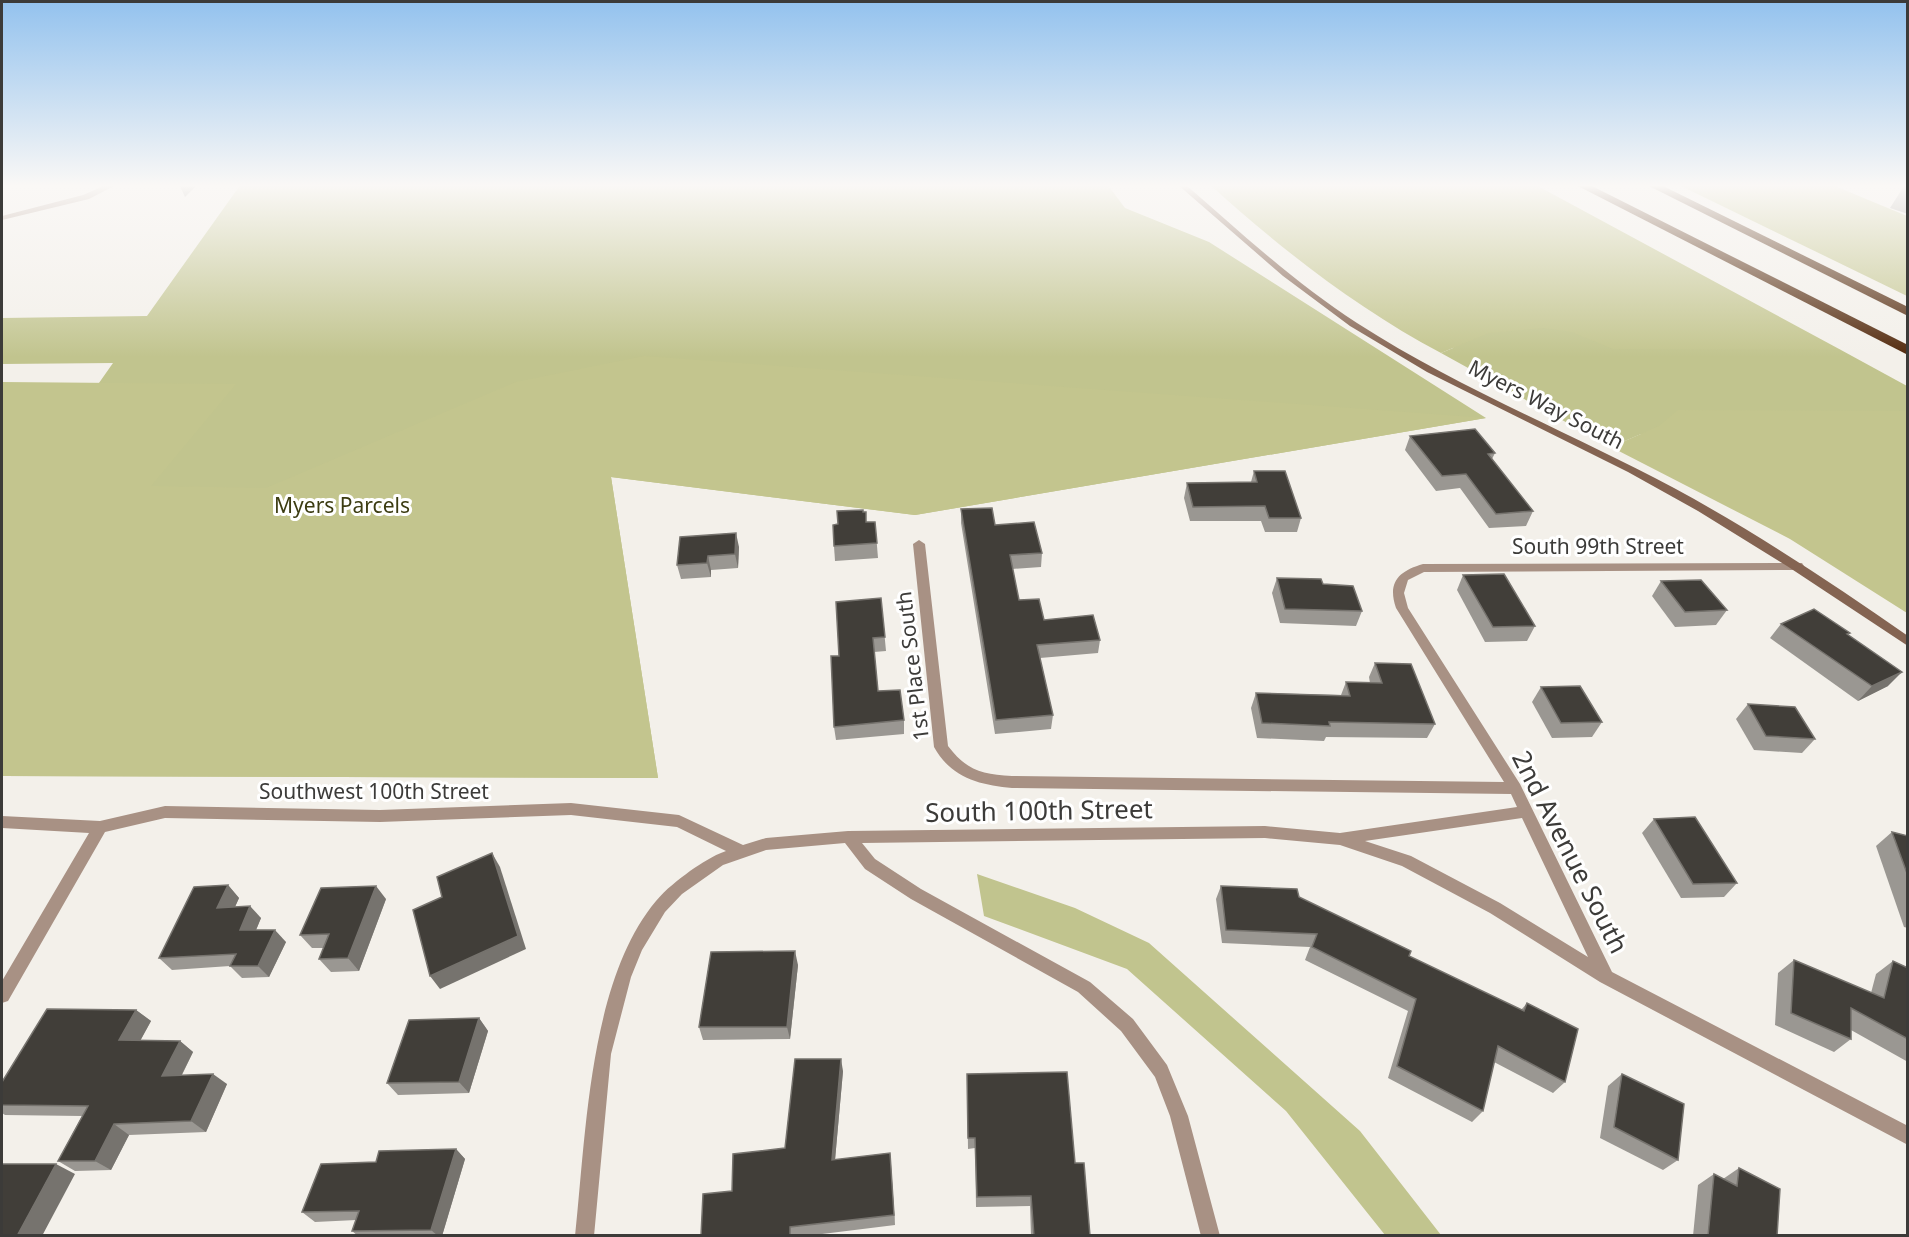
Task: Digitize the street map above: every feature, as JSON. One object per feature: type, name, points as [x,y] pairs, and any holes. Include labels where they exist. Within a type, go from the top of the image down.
[{"type":"highway","points":[[1693,242],[1908,351]]},
{"type":"highway","points":[[1766,242],[1908,312]]},
{"type":"main road","name":"Myers Way South","points":[[1249,242],[1323,303],[1380,340],[1504,407],[1671,491],[1798,566],[1908,642]]},
{"type":"street","name":"1st Place South","points":[[919,543],[941,747],[953,764],[967,775]]},
{"type":"street","name":"South 99th Street","points":[[1402,579],[1409,572],[1423,568],[1798,566]]},
{"type":"street","name":"2nd Avenue South","points":[[1402,579],[1398,591],[1402,608],[1515,788],[1606,977],[1908,1136]]},
{"type":"street","name":"South 100th Street","points":[[967,775],[1012,782],[1515,788]]},
{"type":"street","name":"Southwest 100th Street","points":[[2,822],[100,827],[165,812],[380,816],[572,809],[679,821],[740,851]]},
{"type":"street","name":"South 100th Street","points":[[584,1236],[603,1054],[623,977],[636,946],[666,901],[697,873],[718,860],[740,851],[783,842],[848,837],[1265,832],[1340,839],[1527,811]]},
{"type":"street","points":[[2,995],[100,827]]},
{"type":"street","points":[[848,837],[870,864],[915,894],[1084,987],[1127,1024],[1161,1071],[1175,1105],[1211,1236]]},
{"type":"street","name":"South 100th Street","points":[[1340,839],[1406,861],[1495,908],[1606,977]]},
{"type":"green space","name":"Myers Parcels","points":[[200,242],[1208,242],[1486,418],[915,515],[611,477],[658,778],[2,776],[2,521],[113,363],[2,364],[2,318],[147,316]]},
{"type":"green space","points":[[1276,242],[1641,242],[1841,350],[1613,349],[1572,332],[1544,328],[1489,333],[1441,353],[1379,317]]},
{"type":"green space","points":[[1505,242],[1639,242],[1907,386],[1907,604],[1641,434],[1611,447],[1441,353],[1453,348]]},
{"type":"green space","points":[[1796,242],[1907,242],[1907,296]]},
{"type":"green space","points":[[644,356],[1486,418],[915,515],[611,477],[658,778],[2,776],[2,382],[236,384],[151,486],[266,488],[516,382]]},
{"type":"green space","points":[[1678,410],[1907,411],[1907,613],[1790,539],[1611,447],[1659,426]]},
{"type":"green space","points":[[977,874],[1075,908],[1149,943],[1360,1131],[1441,1235],[1385,1235],[1286,1111],[1127,969],[984,916]]},
{"type":"building","points":[[1475,429],[1495,453],[1488,454],[1533,511],[1496,514],[1466,474],[1442,476],[1410,436]]},
{"type":"building","points":[[1254,471],[1285,471],[1301,518],[1269,518],[1265,506],[1193,507],[1187,483],[1257,482]]},
{"type":"building","points":[[992,508],[995,525],[1034,522],[1042,553],[1010,555],[1019,600],[1039,599],[1044,620],[1093,615],[1100,640],[1037,645],[1053,715],[996,720],[961,509]]},
{"type":"building","points":[[863,510],[866,512],[866,522],[875,522],[877,543],[834,546],[833,525],[838,524],[837,511]]},
{"type":"building","points":[[736,533],[735,554],[708,556],[707,563],[677,565],[680,537]]},
{"type":"building","points":[[1504,574],[1535,626],[1493,627],[1463,575]]},
{"type":"building","points":[[1277,578],[1321,579],[1323,584],[1353,586],[1362,611],[1285,609]]},
{"type":"building","points":[[1701,580],[1727,610],[1685,612],[1661,581]]},
{"type":"building","points":[[881,598],[885,637],[873,638],[878,691],[900,690],[904,720],[834,727],[831,656],[839,656],[836,602]]},
{"type":"building","points":[[1814,609],[1902,672],[1872,686],[1781,624]]},
{"type":"building","points":[[1375,663],[1411,664],[1435,724],[1329,722],[1330,726],[1262,723],[1256,693],[1350,696],[1346,682],[1382,683]]},
{"type":"building","points":[[1580,686],[1602,722],[1561,723],[1541,687]]},
{"type":"building","points":[[1748,704],[1795,707],[1815,739],[1766,736]]},
{"type":"building","points":[[1695,817],[1737,883],[1693,884],[1654,819]]},
{"type":"building","points":[[1892,832],[1908,836],[1908,876]]},
{"type":"building","points":[[492,853],[518,936],[430,976],[413,910],[442,897],[437,877]]},
{"type":"building","points":[[228,885],[217,908],[250,906],[240,930],[275,930],[258,966],[230,966],[236,954],[159,958],[194,887]]},
{"type":"building","points":[[376,886],[348,958],[319,959],[329,934],[300,935],[321,888]]},
{"type":"building","points":[[1221,886],[1297,889],[1299,897],[1411,951],[1409,956],[1524,1011],[1527,1003],[1578,1029],[1565,1082],[1498,1046],[1483,1111],[1397,1066],[1416,999],[1312,947],[1317,934],[1226,930]]},
{"type":"building","points":[[795,951],[787,1027],[699,1027],[711,952]]},
{"type":"building","points":[[1794,960],[1884,998],[1893,961],[1908,968],[1908,1039],[1851,1008],[1851,1039],[1791,1013]]},
{"type":"building","points":[[47,1009],[136,1010],[119,1040],[180,1041],[162,1076],[213,1074],[191,1121],[114,1124],[95,1161],[58,1161],[88,1106],[2,1105],[2,1082]]},
{"type":"building","points":[[479,1018],[459,1082],[387,1083],[409,1020]]},
{"type":"building","points":[[795,1059],[841,1059],[832,1160],[890,1153],[894,1215],[790,1227],[790,1236],[701,1236],[703,1194],[732,1191],[733,1154],[785,1148]]},
{"type":"building","points":[[1067,1072],[1075,1163],[1084,1163],[1090,1236],[1034,1236],[1031,1196],[977,1197],[975,1138],[968,1138],[967,1074]]},
{"type":"building","points":[[1622,1074],[1684,1104],[1678,1160],[1614,1127]]},
{"type":"building","points":[[456,1149],[431,1230],[352,1231],[359,1211],[302,1212],[321,1164],[376,1162],[379,1151]]},
{"type":"building","points":[[2,1164],[56,1164],[17,1236],[2,1236]]},
{"type":"building","points":[[1739,1168],[1780,1189],[1777,1236],[1708,1236],[1714,1174],[1737,1186]]}]
